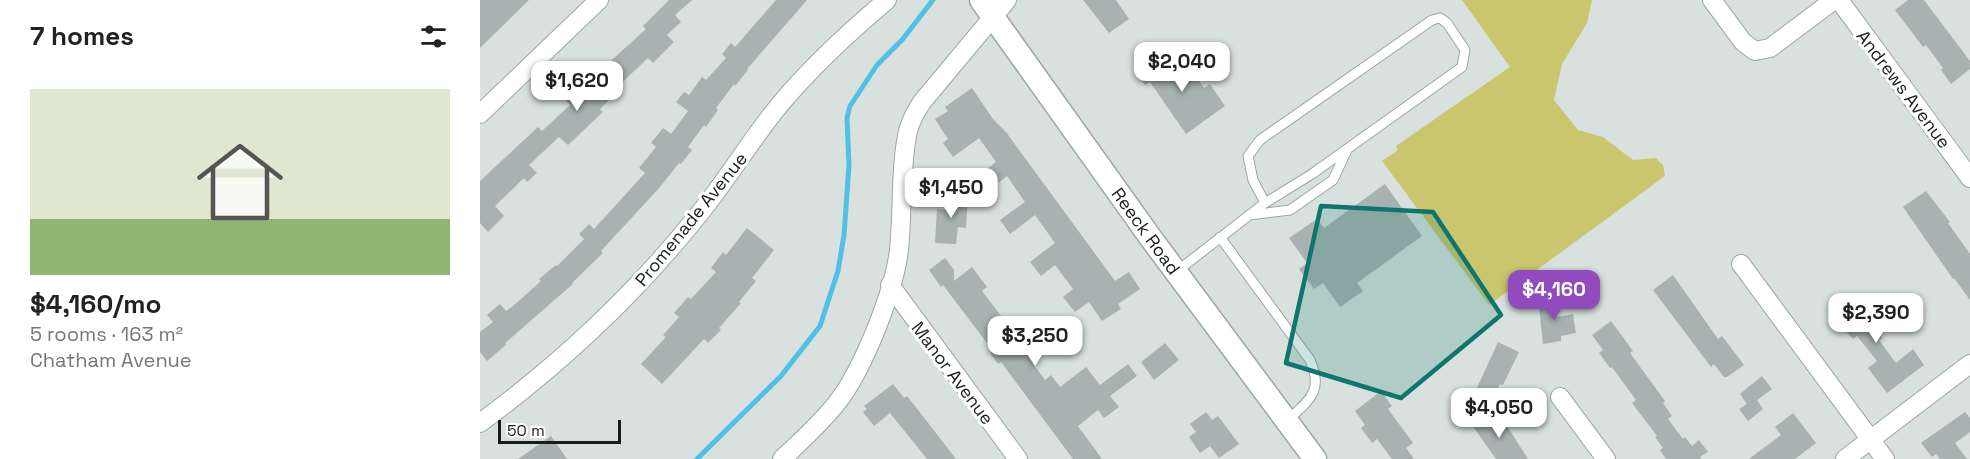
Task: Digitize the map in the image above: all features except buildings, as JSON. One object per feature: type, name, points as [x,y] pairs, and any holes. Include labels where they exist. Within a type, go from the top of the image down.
[{"type":"street","points":[[480,114],[599,0]]},
{"type":"street","name":"Promenade Avenue","points":[[480,423],[538,378],[615,308],[657,264],[695,219],[780,104],[807,73],[840,39],[887,0]]},
{"type":"street","name":"Andrews Avenue","points":[[1712,0],[1743,42],[1755,51],[1770,48],[1836,0],[1970,178]]},
{"type":"street","points":[[782,459],[819,425],[838,402],[865,354],[890,285],[899,252],[907,142],[912,119],[921,102],[972,40],[994,6]]},
{"type":"street","name":"Reeck Road","points":[[994,6],[1176,272],[1316,459]]},
{"type":"street","points":[[1741,264],[1885,459]]},
{"type":"street","name":"Manor Avenue","points":[[890,285],[1018,459]]},
{"type":"street","points":[[1845,459],[1970,364]]},
{"type":"street","points":[[1560,397],[1606,459]]},
{"type":"lane","points":[[1176,272],[1265,203],[1312,174],[1462,67],[1465,50],[1460,39],[1447,23],[1440,18],[1432,20],[1260,140],[1248,156],[1253,180],[1265,203]]},
{"type":"lane","points":[[1249,215],[1290,210],[1333,180],[1347,148]]},
{"type":"lane","points":[[1220,237],[1310,360],[1316,375],[1313,397],[1287,421]]},
{"type":"highlighted area","points":[[1321,206],[1433,212],[1501,315],[1401,398],[1286,363]]},
{"type":"shaded area","points":[[1462,0],[1592,0],[1587,23],[1562,64],[1554,100],[1578,130],[1603,137],[1633,160],[1656,158],[1663,165],[1665,176],[1489,305],[1382,161],[1398,150],[1396,146],[1510,67]]},
{"type":"waterway","points":[[697,459],[781,376],[820,326],[838,271],[844,235],[849,165],[847,118],[850,106],[877,65],[902,40],[933,0]]}]
